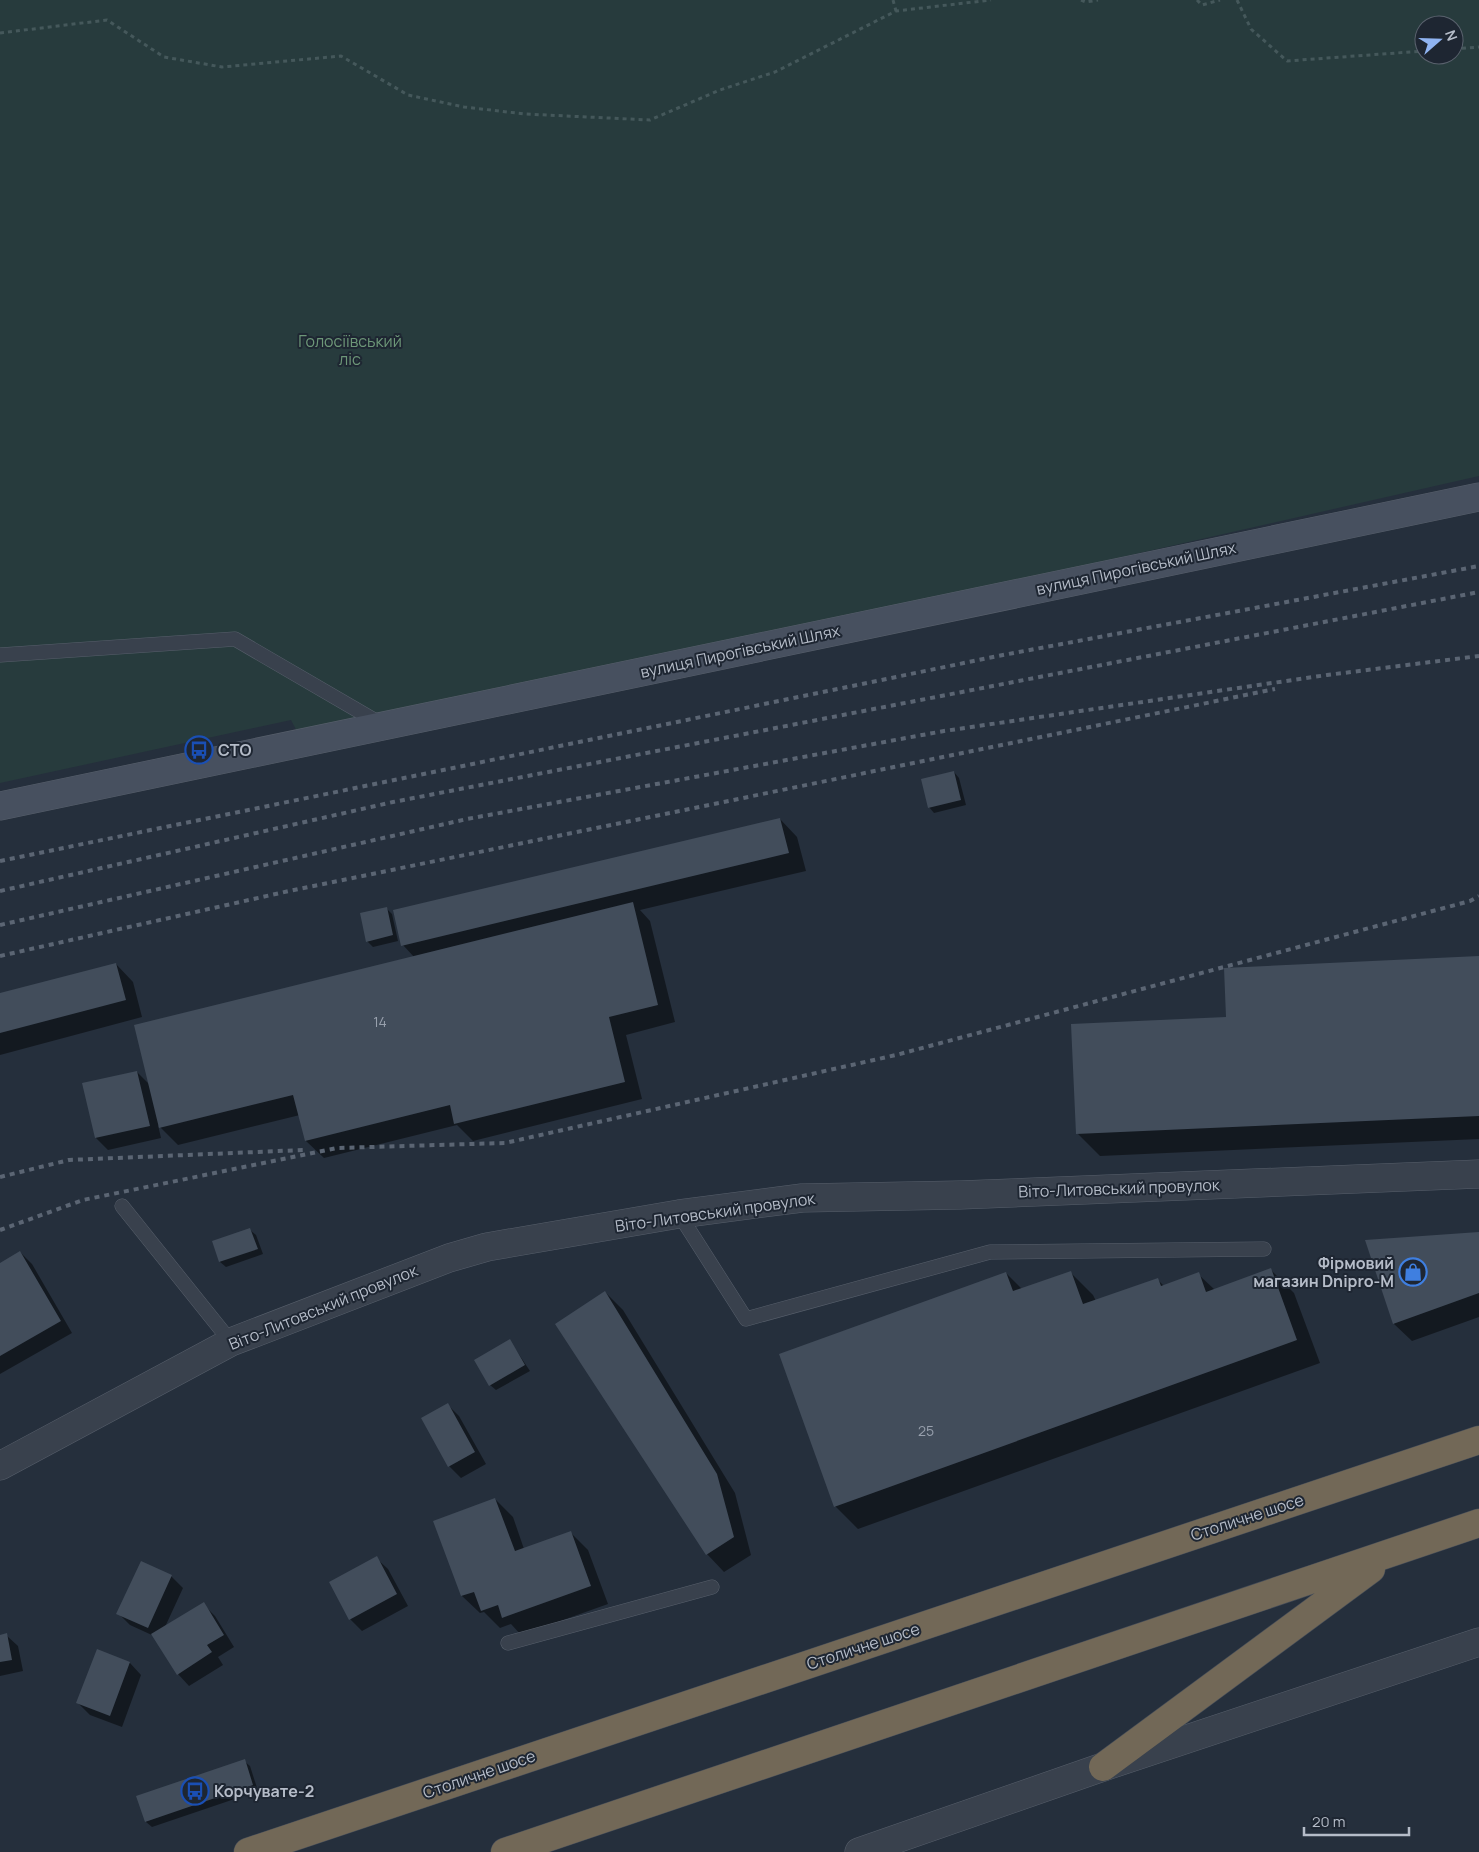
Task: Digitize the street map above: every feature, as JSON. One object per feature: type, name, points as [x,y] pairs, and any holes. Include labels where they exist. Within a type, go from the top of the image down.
[{"type":"highway","name":"Столичне шосе","points":[[248,1852],[1479,1440]]},
{"type":"highway","points":[[505,1852],[1479,1524]]},
{"type":"highway","points":[[1103,1767],[1392,1554]]},
{"type":"street","name":"вулиця Пирогівський Шлях","points":[[0,806],[1479,497]]},
{"type":"street","name":"Віто-Литовський провулок","points":[[0,1466],[231,1342],[449,1258],[487,1247],[679,1214],[802,1198],[960,1195],[1479,1174]]},
{"type":"street","points":[[859,1852],[1103,1767],[1479,1642]]},
{"type":"lane","points":[[0,655],[235,639],[384,726]]},
{"type":"lane","points":[[122,1206],[231,1342]]},
{"type":"lane","points":[[679,1214],[746,1319],[990,1252],[1264,1249]]},
{"type":"lane","points":[[508,1643],[712,1587]]},
{"type":"path","points":[[893,0],[896,11]]},
{"type":"path","points":[[0,33],[107,20],[164,57],[222,67],[341,56],[408,95],[464,107],[525,114],[650,120],[720,90],[775,72],[896,11],[991,0]]},
{"type":"path","points":[[1081,0],[1086,2],[1098,0]]},
{"type":"path","points":[[1197,0],[1202,4],[1220,0]]},
{"type":"path","points":[[1237,0],[1251,29],[1287,61],[1414,52]]},
{"type":"path","points":[[1464,48],[1479,47]]},
{"type":"green space","name":"Голосіївський ліс","points":[[0,0],[1479,0],[1479,476],[303,743],[291,720],[0,783]]},
{"type":"building","points":[[954,771],[961,800],[928,808],[921,779]]},
{"type":"building","points":[[780,818],[789,853],[401,946],[393,910]]},
{"type":"building","points":[[633,902],[658,1005],[609,1017],[625,1082],[454,1124],[450,1105],[305,1141],[293,1095],[159,1128],[134,1025]]},
{"type":"building","points":[[387,907],[393,935],[366,942],[360,913]]},
{"type":"building","points":[[1479,956],[1479,1116],[1076,1134],[1071,1024],[1226,1017],[1224,968]]},
{"type":"building","points":[[116,963],[126,1000],[0,1033],[0,993]]},
{"type":"building","points":[[137,1071],[150,1126],[95,1138],[82,1083]]},
{"type":"building","points":[[250,1228],[258,1249],[219,1262],[212,1241]]},
{"type":"building","points":[[1479,1232],[1479,1293],[1393,1324],[1365,1240]]},
{"type":"building","points":[[20,1251],[61,1321],[0,1356],[0,1263]]},
{"type":"building","points":[[1271,1268],[1297,1340],[834,1507],[779,1354],[1006,1272],[1013,1291],[1071,1271],[1083,1304],[1158,1278],[1161,1286],[1199,1272],[1206,1292]]},
{"type":"building","points":[[605,1291],[717,1474],[734,1537],[706,1555],[555,1324]]},
{"type":"building","points":[[510,1339],[525,1365],[489,1386],[474,1360]]},
{"type":"building","points":[[448,1403],[475,1452],[448,1467],[421,1418]]},
{"type":"building","points":[[495,1498],[515,1551],[571,1531],[591,1586],[502,1618],[498,1605],[481,1611],[474,1592],[461,1596],[433,1521]]},
{"type":"building","points":[[377,1556],[397,1594],[349,1620],[329,1582]]},
{"type":"building","points":[[141,1561],[172,1575],[148,1628],[116,1614]]},
{"type":"building","points":[[204,1602],[224,1635],[207,1645],[212,1652],[177,1675],[151,1634]]},
{"type":"building","points":[[7,1633],[12,1660],[0,1662],[0,1635]]},
{"type":"building","points":[[97,1649],[130,1662],[110,1716],[76,1703]]},
{"type":"building","name":"Корчувате-2","points":[[245,1759],[253,1785],[145,1822],[136,1796]]},
{"type":"railway","points":[[0,861],[1003,655],[1479,566]]},
{"type":"railway","points":[[0,891],[393,802],[1479,592]]},
{"type":"railway","points":[[0,925],[467,819],[944,731],[1327,675],[1479,656]]},
{"type":"railway","points":[[0,956],[289,891],[1275,689]]},
{"type":"railway","points":[[0,1230],[83,1200],[337,1148],[505,1143],[896,1055],[1470,901],[1479,896]]},
{"type":"railway","points":[[0,1177],[69,1160],[303,1150]]},
{"type":"place","name":"СТО","points":[[199,750]]},
{"type":"place","name":"Фірмовий магазин Dnipro-M","points":[[1413,1272]]},
{"type":"place","name":"Корчувате-2","points":[[195,1791]]}]
